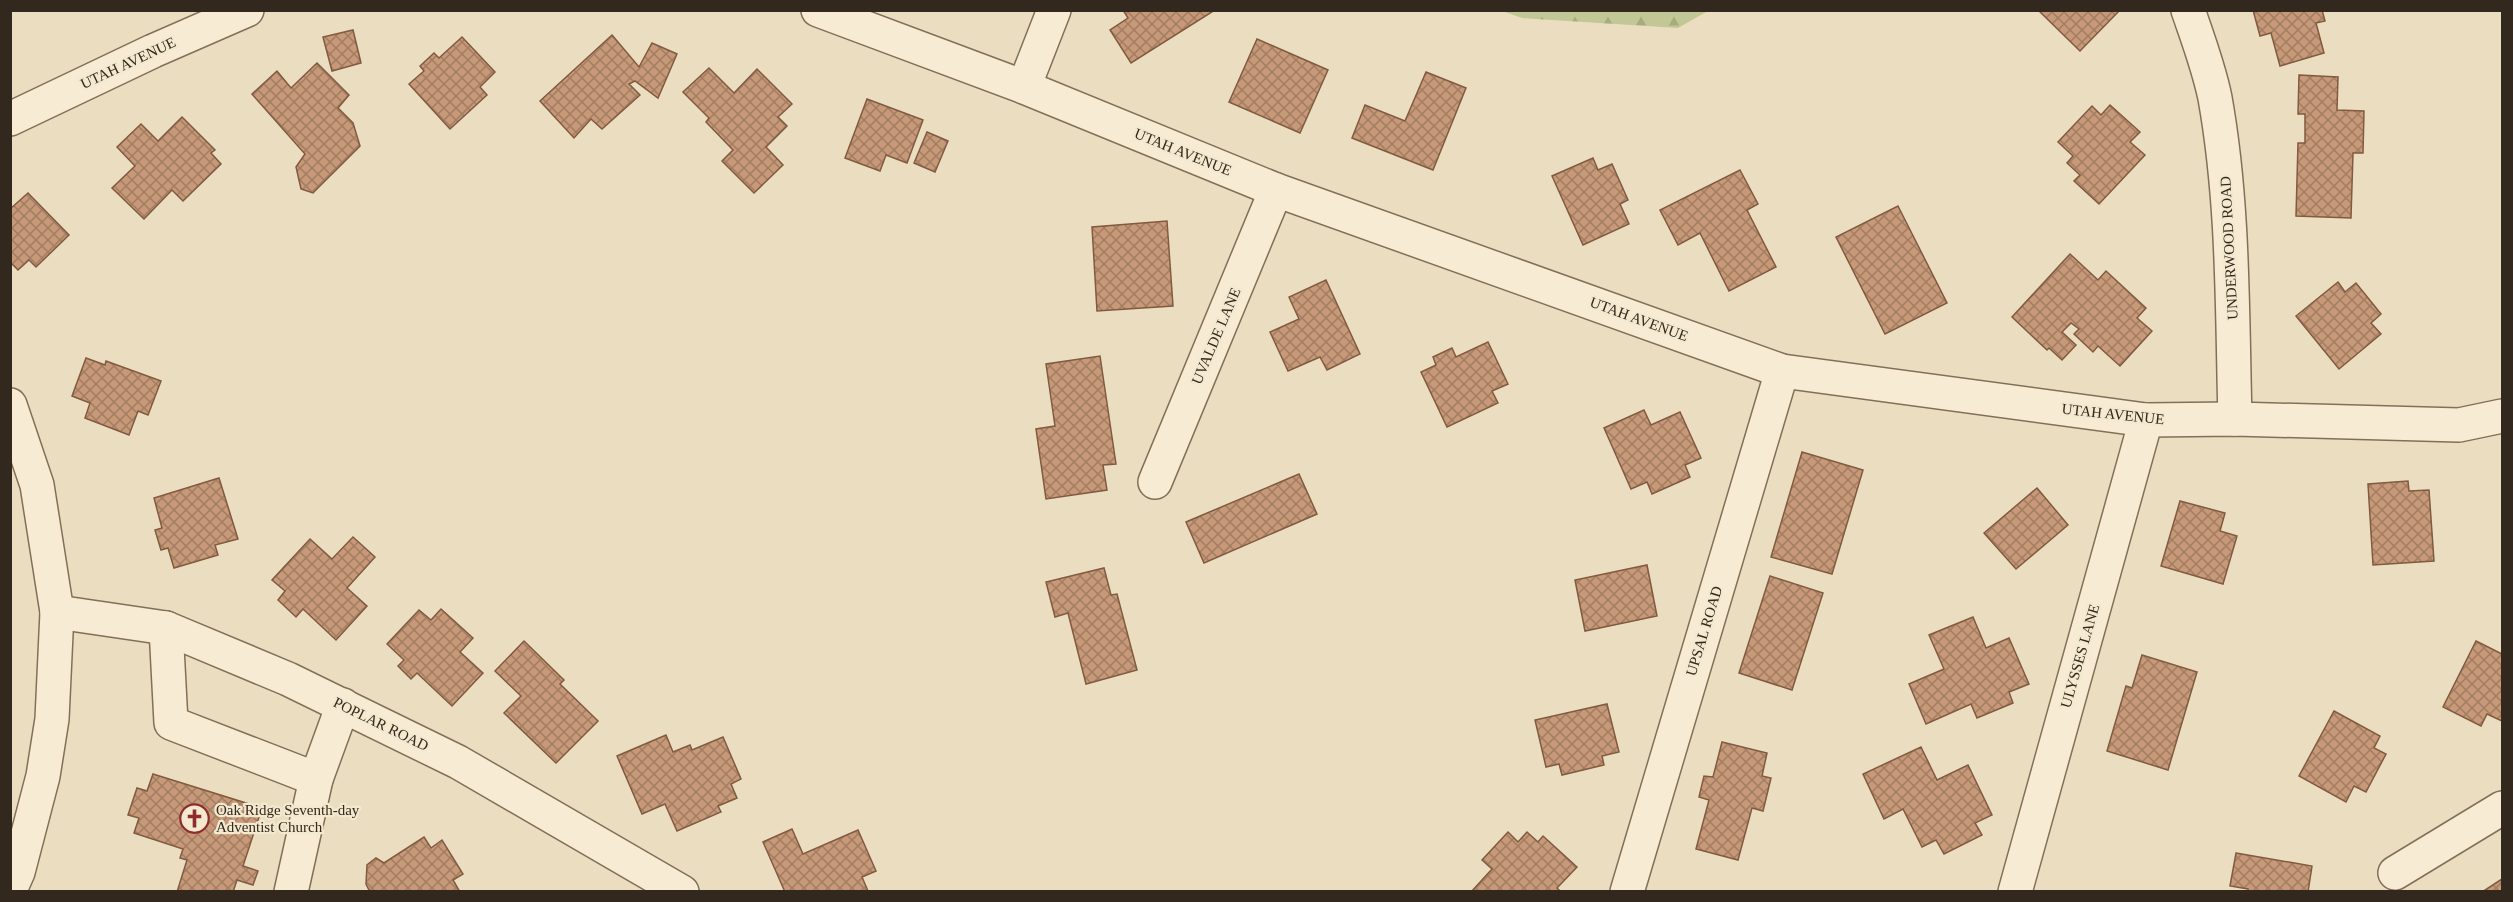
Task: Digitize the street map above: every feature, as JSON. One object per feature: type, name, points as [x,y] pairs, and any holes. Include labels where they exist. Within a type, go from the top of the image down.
[{"type":"street","name":"UTAH AVENUE","points":[[10,119],[153,51],[247,10]]},
{"type":"street","name":"UTAH AVENUE","points":[[818,10],[1024,87],[1276,190],[1782,370],[2146,420],[2235,419],[2459,425],[2502,416]]},
{"type":"street","points":[[1024,87],[1054,10]]},
{"type":"street","name":"UNDERWOOD ROAD","points":[[2188,10],[2208,66],[2229,192],[2235,419]]},
{"type":"street","name":"UVALDE LANE","points":[[1155,482],[1276,190]]},
{"type":"street","name":"UPSAL ROAD","points":[[1627,891],[1782,370]]},
{"type":"street","points":[[10,405],[37,485],[57,612],[52,719],[42,776],[18,872],[10,890]]},
{"type":"street","name":"ULYSSES LANE","points":[[2015,891],[2146,420]]},
{"type":"street","name":"POPLAR ROAD","points":[[57,612],[166,628],[288,679],[458,762],[682,891]]},
{"type":"street","points":[[166,628],[171,723],[316,779]]},
{"type":"street","points":[[291,891],[316,779],[343,705]]},
{"type":"street","points":[[2395,873],[2502,808]]},
{"type":"green space","points":[[1502,11],[1708,11],[1678,28],[1522,18]]},
{"type":"building","points":[[1123,10],[1215,10],[1131,63],[1110,30],[1128,18]]},
{"type":"building","points":[[2038,10],[2120,10],[2080,51]]},
{"type":"building","points":[[2253,10],[2322,10],[2325,21],[2316,23],[2324,53],[2280,66],[2271,33],[2260,36]]},
{"type":"building","points":[[353,30],[361,63],[332,71],[323,37]]},
{"type":"building","points":[[612,35],[639,67],[652,43],[677,54],[658,98],[635,81],[629,84],[640,95],[602,129],[591,119],[574,138],[540,101]]},
{"type":"building","points":[[462,37],[495,72],[480,87],[487,95],[450,129],[409,84],[424,71],[420,66],[434,53],[439,58]]},
{"type":"building","points":[[1257,39],[1328,70],[1300,133],[1229,102]]},
{"type":"building","points":[[317,63],[349,95],[338,108],[353,123],[360,146],[313,193],[301,189],[296,167],[305,154],[252,94],[277,71],[291,88]]},
{"type":"building","points":[[709,68],[734,93],[757,69],[792,104],[778,117],[787,126],[766,147],[783,165],[754,193],[722,161],[733,150],[706,122],[709,118],[683,92]]},
{"type":"building","points":[[1426,72],[1466,88],[1433,170],[1352,138],[1365,105],[1405,121]]},
{"type":"building","points":[[2299,75],[2338,77],[2337,110],[2364,111],[2363,153],[2353,153],[2351,218],[2296,216],[2298,143],[2305,143],[2305,114],[2298,114]]},
{"type":"building","points":[[867,99],[923,120],[907,163],[886,155],[880,171],[845,158]]},
{"type":"building","points":[[2110,105],[2140,132],[2130,142],[2145,155],[2099,204],[2074,181],[2080,175],[2067,163],[2073,156],[2058,142],[2092,106],[2101,115]]},
{"type":"building","points":[[182,117],[215,150],[211,153],[221,164],[183,201],[172,190],[144,219],[112,188],[135,166],[117,147],[141,124],[158,141]]},
{"type":"building","points":[[927,132],[948,141],[935,172],[914,163]]},
{"type":"building","points":[[1593,158],[1598,170],[1612,164],[1628,200],[1620,204],[1629,224],[1583,245],[1552,176]]},
{"type":"building","points":[[1740,170],[1758,204],[1747,210],[1776,267],[1729,291],[1700,233],[1678,245],[1660,210]]},
{"type":"building","points":[[28,193],[69,235],[36,267],[29,260],[18,270],[10,262],[10,209]]},
{"type":"building","points":[[1898,206],[1947,303],[1885,334],[1836,237]]},
{"type":"building","points":[[1167,221],[1173,306],[1097,311],[1092,227]]},
{"type":"building","points":[[2070,254],[2098,280],[2106,271],[2146,308],[2137,318],[2152,331],[2120,366],[2098,346],[2093,352],[2074,334],[2079,329],[2071,323],[2062,332],[2076,345],[2062,360],[2049,348],[2047,350],[2012,317]]},
{"type":"building","points":[[1326,280],[1360,354],[1327,370],[1320,357],[1288,371],[1270,332],[1299,319],[1289,297]]},
{"type":"building","points":[[2338,282],[2345,292],[2356,283],[2381,314],[2371,323],[2381,334],[2339,369],[2296,316]]},
{"type":"building","points":[[1488,342],[1508,384],[1492,391],[1498,403],[1447,427],[1421,372],[1436,365],[1433,357],[1452,348],[1456,357]]},
{"type":"building","points":[[1100,356],[1116,464],[1103,465],[1107,490],[1046,499],[1036,429],[1055,426],[1046,364]]},
{"type":"building","points":[[86,358],[105,365],[106,361],[161,381],[148,415],[138,411],[129,435],[85,418],[90,403],[72,396]]},
{"type":"building","points":[[1644,410],[1651,425],[1680,412],[1701,458],[1685,465],[1690,477],[1652,494],[1647,482],[1631,489],[1604,428]]},
{"type":"building","points":[[1802,452],[1863,470],[1832,574],[1771,557]]},
{"type":"building","points":[[1299,474],[1317,514],[1204,563],[1186,522]]},
{"type":"building","points":[[219,478],[238,539],[215,545],[218,555],[174,568],[168,548],[161,550],[155,530],[162,528],[154,498]]},
{"type":"building","points":[[2408,481],[2409,491],[2429,490],[2434,561],[2373,565],[2368,484]]},
{"type":"building","points":[[2037,488],[2068,525],[2016,569],[1984,533]]},
{"type":"building","points":[[2180,501],[2225,513],[2220,531],[2237,536],[2223,584],[2161,566]]},
{"type":"building","points":[[353,537],[375,557],[347,588],[367,606],[336,640],[303,609],[296,617],[278,600],[285,591],[272,580],[310,539],[332,559]]},
{"type":"building","points":[[1647,565],[1657,616],[1585,631],[1575,580]]},
{"type":"building","points":[[1104,568],[1111,595],[1117,594],[1137,670],[1086,684],[1068,613],[1055,617],[1046,582]]},
{"type":"building","points":[[1770,576],[1823,593],[1792,690],[1739,673]]},
{"type":"building","points":[[441,609],[473,638],[460,652],[483,673],[452,706],[417,673],[411,679],[398,666],[404,660],[387,644],[419,610],[431,620]]},
{"type":"building","points":[[1973,617],[1986,648],[2009,638],[2029,684],[2009,692],[2013,703],[1977,718],[1971,704],[1926,724],[1909,684],[1944,669],[1929,635]]},
{"type":"building","points":[[524,641],[564,680],[560,684],[598,721],[556,763],[504,713],[521,696],[495,671]]},
{"type":"building","points":[[2476,641],[2502,654],[2502,721],[2487,714],[2481,726],[2443,707]]},
{"type":"building","points":[[2142,655],[2197,672],[2168,770],[2107,751],[2126,686],[2132,688]]},
{"type":"building","points":[[1607,704],[1619,752],[1602,756],[1604,765],[1562,775],[1559,764],[1546,767],[1535,720]]},
{"type":"building","points":[[2334,711],[2380,736],[2374,748],[2386,754],[2366,792],[2354,786],[2346,802],[2299,776]]},
{"type":"building","points":[[666,735],[673,752],[690,745],[692,750],[723,737],[741,779],[731,784],[737,798],[718,806],[721,812],[677,831],[665,804],[642,814],[617,756]]},
{"type":"building","points":[[1722,742],[1767,753],[1762,776],[1771,778],[1763,811],[1752,808],[1738,860],[1696,849],[1709,800],[1699,797],[1704,776],[1713,777]]},
{"type":"building","points":[[1921,747],[1937,780],[1968,765],[1992,815],[1975,823],[1982,835],[1944,854],[1936,840],[1922,847],[1903,809],[1884,819],[1863,774]]},
{"type":"building","points":[[153,774],[262,808],[243,866],[258,871],[253,885],[237,880],[233,892],[177,892],[187,860],[180,858],[183,849],[134,833],[139,818],[128,815],[137,788],[147,791]]},
{"type":"building","points":[[792,829],[803,854],[858,830],[876,871],[862,877],[868,891],[785,892],[763,842]]},
{"type":"building","points":[[1508,832],[1518,842],[1527,832],[1538,842],[1543,836],[1577,867],[1557,888],[1561,892],[1471,892],[1492,869],[1482,860]]},
{"type":"building","points":[[424,837],[431,848],[442,840],[463,874],[453,880],[460,892],[370,892],[366,884],[367,865],[376,858],[384,863]]},
{"type":"building","points":[[2236,853],[2312,866],[2308,892],[2248,892],[2248,889],[2230,886]]},
{"type":"building","points":[[2502,879],[2502,892],[2482,892]]},
{"type":"place","name":"Oak Ridge Seventh-day Adventist Church","points":[[195,819]]}]
